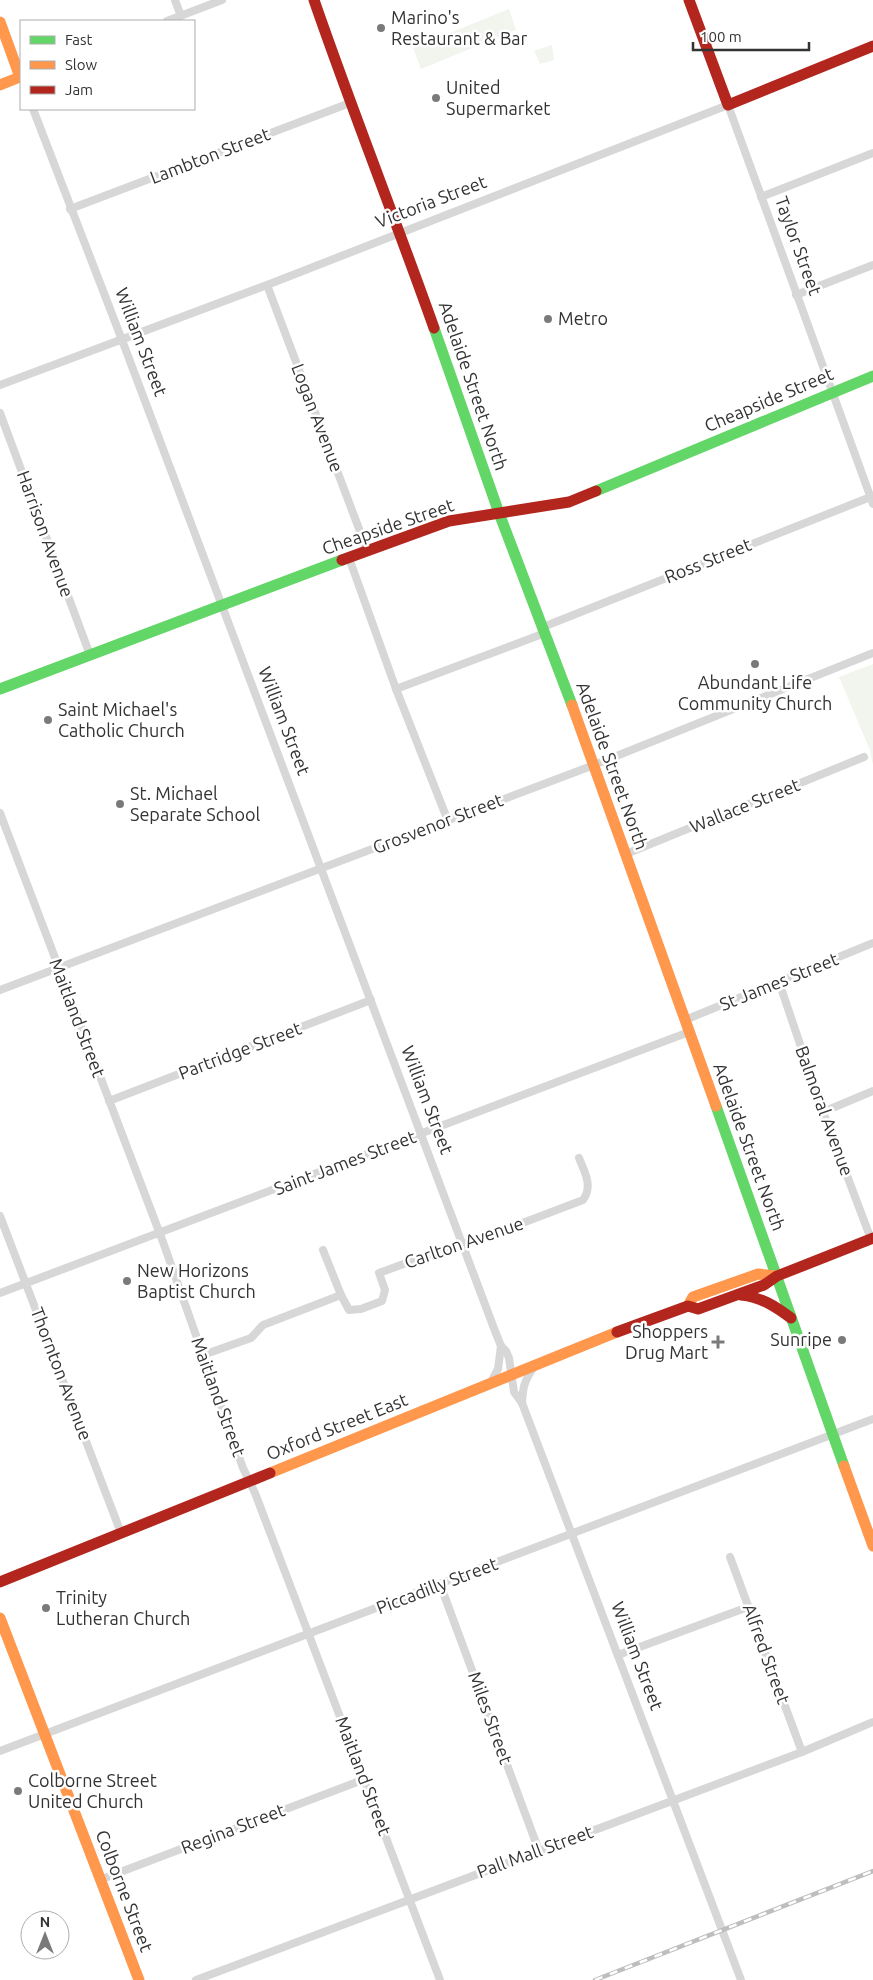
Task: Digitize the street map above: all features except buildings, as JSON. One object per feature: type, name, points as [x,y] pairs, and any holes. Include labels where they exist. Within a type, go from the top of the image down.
[{"type":"main road","name":"Adelaide Street North","points":[[314,0],[350,103],[400,233],[499,513],[626,854],[873,1546]]},
{"type":"main road","name":"Taylor Street","points":[[689,0],[728,105]]},
{"type":"main road","points":[[0,22],[20,75]]},
{"type":"main road","name":"Victoria Street","points":[[728,105],[873,46]]},
{"type":"main road","points":[[0,85],[20,78]]},
{"type":"main road","name":"Cheapside Street","points":[[0,689],[446,522],[569,502],[873,376]]},
{"type":"main road","name":"Oxford Street East","points":[[0,1582],[688,1306],[698,1308],[764,1285],[777,1276],[872,1238]]},
{"type":"main road","name":"Oxford Street East","points":[[688,1306],[693,1298],[758,1274],[777,1276]]},
{"type":"main road","points":[[736,1295],[751,1295],[769,1301],[792,1319]]},
{"type":"main road","name":"Colborne Street","points":[[0,1618],[102,1879],[139,1980]]},
{"type":"street","points":[[176,0],[181,16]]},
{"type":"street","points":[[170,20],[222,0]]},
{"type":"street","name":"Lambton Street","points":[[70,208],[350,103]]},
{"type":"street","name":"Taylor Street","points":[[728,105],[872,499]]},
{"type":"street","name":"Victoria Street","points":[[0,385],[267,285],[728,105]]},
{"type":"street","name":"William Street","points":[[32,110],[122,340],[501,1346],[498,1369],[489,1385]]},
{"type":"street","points":[[761,196],[873,153]]},
{"type":"street","points":[[796,295],[873,265]]},
{"type":"street","name":"Logan Avenue","points":[[267,285],[367,550]]},
{"type":"street","name":"Harrison Avenue","points":[[0,414],[90,655]]},
{"type":"street","name":"Ross Street","points":[[396,689],[872,499]]},
{"type":"street","points":[[349,558],[396,689],[448,821]]},
{"type":"street","name":"Grosvenor Street","points":[[0,990],[594,766],[873,653]]},
{"type":"street","name":"Wallace Street","points":[[626,854],[864,757]]},
{"type":"street","name":"Maitland Street","points":[[0,813],[159,1233],[250,1481],[440,1980]]},
{"type":"street","name":"St James Street","points":[[685,1020],[873,944]]},
{"type":"street","name":"Balmoral Avenue","points":[[779,982],[823,1112],[872,1238]]},
{"type":"street","name":"Partridge Street","points":[[109,1101],[371,1000]]},
{"type":"street","name":"Saint James Street","points":[[0,1294],[689,1032]]},
{"type":"street","points":[[823,1112],[873,1091]]},
{"type":"street","name":"Carlton Avenue","points":[[323,1250],[349,1310],[361,1309],[382,1301],[385,1290],[379,1273],[450,1247],[474,1241],[583,1200],[588,1194],[589,1184],[579,1158]]},
{"type":"street","name":"Thornton Avenue","points":[[0,1216],[121,1533]]},
{"type":"street","points":[[203,1355],[251,1338],[264,1325],[341,1295]]},
{"type":"street","name":"William Street","points":[[501,1346],[506,1350],[509,1358],[514,1392],[522,1403],[741,1980]]},
{"type":"street","points":[[522,1403],[521,1392],[524,1381],[534,1367]]},
{"type":"street","name":"Piccadilly Street","points":[[0,1751],[873,1419]]},
{"type":"street","name":"Alfred Street","points":[[730,1557],[802,1752]]},
{"type":"street","name":"Miles Street","points":[[440,1584],[539,1851]]},
{"type":"street","points":[[618,1655],[748,1607]]},
{"type":"street","name":"Pall Mall Street","points":[[196,1980],[802,1752],[873,1722]]},
{"type":"street","name":"Regina Street","points":[[102,1879],[365,1779]]},
{"type":"shaded area","points":[[509,9],[516,30],[421,69],[413,48]]},
{"type":"shaded area","points":[[552,45],[554,60],[540,64],[534,51]]},
{"type":"shaded area","points":[[873,664],[873,765],[870,750],[839,677]]},
{"type":"railway","points":[[595,1980],[873,1871]]},
{"type":"traffic: fast","points":[[434,328],[499,513],[572,705]]},
{"type":"traffic: fast","points":[[596,491],[873,376]]},
{"type":"traffic: fast","points":[[0,689],[342,560]]},
{"type":"traffic: fast","points":[[716,1106],[844,1466]]},
{"type":"traffic: slow","points":[[0,22],[20,77],[0,85]]},
{"type":"traffic: slow","points":[[572,705],[716,1106]]},
{"type":"traffic: slow","points":[[688,1306],[693,1297],[758,1274],[777,1276]]},
{"type":"traffic: slow","points":[[270,1473],[617,1332]]},
{"type":"traffic: slow","points":[[844,1466],[873,1546]]},
{"type":"traffic: slow","points":[[0,1618],[139,1980]]},
{"type":"traffic: jam","points":[[314,0],[434,328]]},
{"type":"traffic: jam","points":[[689,0],[728,105],[873,46]]},
{"type":"traffic: jam","points":[[342,560],[449,521],[569,502],[596,491]]},
{"type":"traffic: jam","points":[[617,1332],[688,1306],[698,1309],[764,1285],[777,1276],[873,1238]]},
{"type":"traffic: jam","points":[[741,1295],[768,1303],[791,1318]]},
{"type":"traffic: jam","points":[[0,1582],[270,1473]]},
{"type":"place","name":"Marino's Restaurant & Bar","points":[[381,28]]},
{"type":"place","name":"United Supermarket","points":[[436,98]]},
{"type":"place","name":"Metro","points":[[548,319]]},
{"type":"place","name":"Abundant Life Community Church","points":[[755,664]]},
{"type":"place","name":"Saint Michael's Catholic Church","points":[[48,720]]},
{"type":"place","name":"St. Michael Separate School","points":[[120,804]]},
{"type":"place","name":"New Horizons Baptist Church","points":[[127,1281]]},
{"type":"place","name":"Sunripe","points":[[842,1340]]},
{"type":"place","name":"Shoppers Drug Mart","points":[[718,1342]]},
{"type":"place","name":"Trinity Lutheran Church","points":[[46,1608]]},
{"type":"place","name":"Colborne Street United Church","points":[[18,1791]]}]
